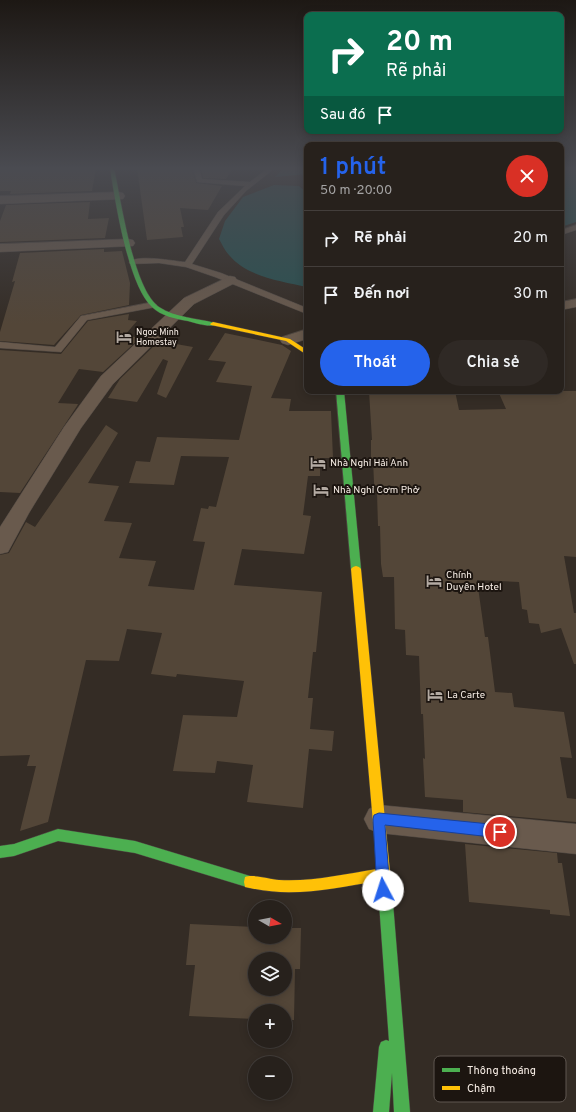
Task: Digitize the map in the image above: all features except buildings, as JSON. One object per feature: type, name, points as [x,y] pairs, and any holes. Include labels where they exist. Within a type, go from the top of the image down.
[{"type":"main road","points":[[124,220],[139,283],[154,305],[173,316],[288,340],[304,351]]},
{"type":"main road","points":[[340,394],[379,819],[382,874],[402,1112]]},
{"type":"main road","points":[[0,852],[14,850],[58,835],[135,847],[260,885],[306,886],[382,874]]},
{"type":"main road","points":[[381,1112],[391,986]]},
{"type":"street","points":[[0,248],[128,243]]},
{"type":"street","points":[[0,546],[19,512],[73,427],[103,386],[189,301],[230,280]]},
{"type":"street","points":[[564,305],[576,303]]},
{"type":"street","points":[[288,340],[304,335]]},
{"type":"street","points":[[379,819],[576,839]]},
{"type":"lane","points":[[187,265],[217,220]]},
{"type":"lane","points":[[564,232],[576,227]]},
{"type":"lane","points":[[133,262],[159,261],[187,265],[230,280],[304,310]]},
{"type":"lane","points":[[0,345],[58,350],[84,318],[154,305]]},
{"type":"water","points":[[304,220],[304,286],[265,277],[236,262],[219,239],[225,221]]},
{"type":"water","points":[[564,220],[576,220],[576,222],[564,226]]},
{"type":"traffic: fast","points":[[122,220],[138,279],[145,294],[153,305],[165,313],[213,324]]},
{"type":"traffic: fast","points":[[340,394],[356,569]]},
{"type":"traffic: fast","points":[[0,852],[14,850],[58,835],[135,847],[250,882]]},
{"type":"traffic: fast","points":[[386,903],[402,1112]]},
{"type":"traffic: fast","points":[[381,1112],[386,1047]]},
{"type":"traffic: slow","points":[[213,324],[288,340],[304,351]]},
{"type":"traffic: slow","points":[[356,569],[386,903]]},
{"type":"traffic: slow","points":[[250,882],[281,887],[316,885],[382,874]]},
{"type":"place","name":"Ngoc Minh Homestay","points":[[124,337]]},
{"type":"place","name":"Nhà Nghỉ Hải Anh","points":[[318,463]]},
{"type":"place","name":"Nhà Nghỉ Cơm Phở","points":[[321,490]]},
{"type":"place","name":"Chính Duyên Hotel","points":[[434,581]]},
{"type":"place","name":"La Carte","points":[[435,695]]},
{"type":"route","points":[[383,890],[379,819],[500,832]]}]
